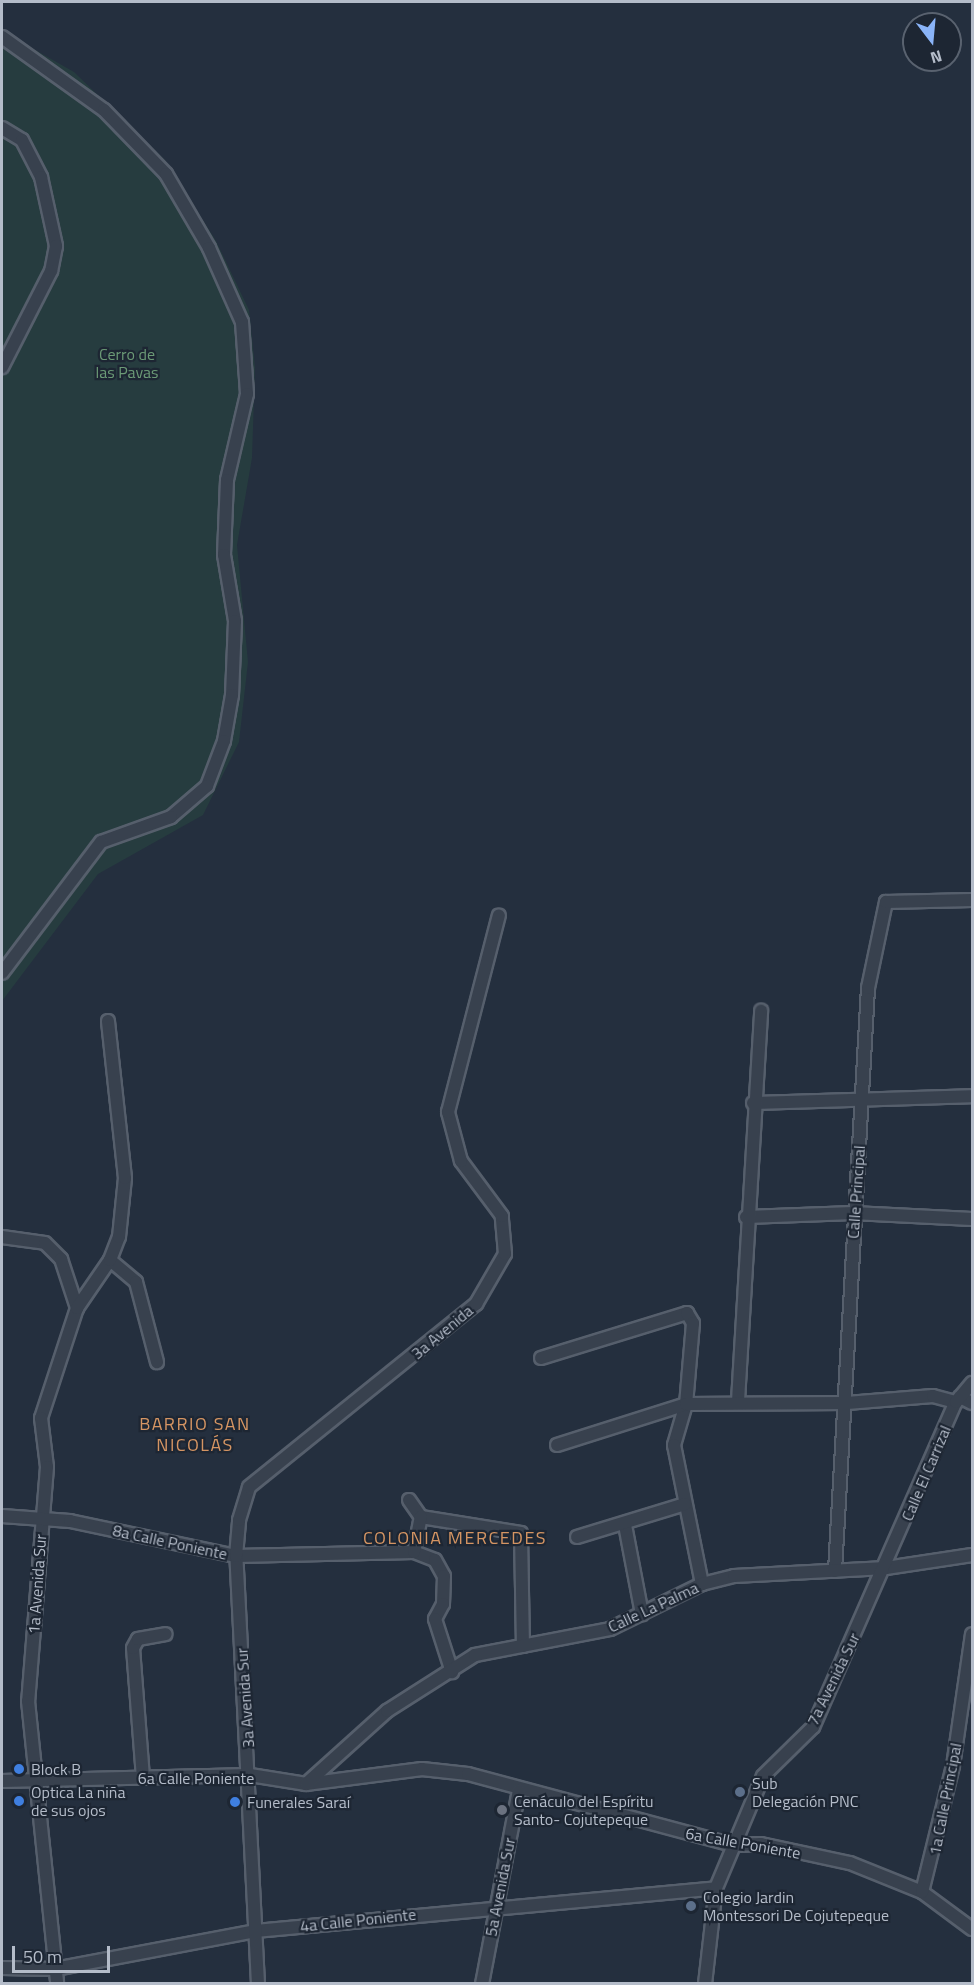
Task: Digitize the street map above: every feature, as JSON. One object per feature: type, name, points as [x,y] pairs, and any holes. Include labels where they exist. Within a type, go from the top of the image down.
[{"type":"street","points":[[2,37],[104,110],[165,174],[209,248],[242,322],[247,393],[227,480],[224,555],[236,621],[232,695],[224,741],[207,786],[171,817],[101,842],[2,973]]},
{"type":"street","points":[[2,128],[22,140],[41,177],[56,246],[51,271],[2,367]]},
{"type":"street","name":"Calle Principal","points":[[835,1571],[847,1403],[853,1213],[864,1095],[868,988],[886,902],[972,900]]},
{"type":"street","name":"3a Avenida","points":[[236,1557],[249,1487],[476,1304],[505,1254],[502,1216],[461,1161],[448,1112],[499,915]]},
{"type":"street","points":[[738,1401],[746,1217],[761,1011]]},
{"type":"street","name":"1a Avenida Sur","points":[[57,1983],[33,1780],[28,1701],[47,1467],[41,1418],[77,1308],[110,1260],[119,1237],[125,1178],[108,1021]]},
{"type":"street","points":[[753,1103],[864,1095],[972,1096]]},
{"type":"street","points":[[746,1217],[853,1213],[972,1219]]},
{"type":"street","points":[[2,1237],[45,1243],[62,1259],[77,1308]]},
{"type":"street","points":[[110,1260],[136,1282],[157,1362]]},
{"type":"street","points":[[542,1358],[687,1313],[693,1323],[686,1404],[674,1445],[702,1584]]},
{"type":"street","name":"Calle El Carrizal","points":[[886,1568],[958,1400],[972,1383]]},
{"type":"street","points":[[557,1445],[686,1404],[738,1401],[847,1403],[933,1396],[972,1403]]},
{"type":"street","points":[[408,1500],[421,1518],[520,1533],[523,1646]]},
{"type":"street","points":[[577,1537],[685,1504]]},
{"type":"street","name":"8a Calle Poniente","points":[[2,1516],[42,1519],[236,1557],[414,1552]]},
{"type":"street","points":[[421,1518],[414,1552],[435,1560],[444,1576],[443,1604],[435,1619],[452,1672]]},
{"type":"street","points":[[625,1524],[642,1614]]},
{"type":"street","name":"Calle La Palma","points":[[306,1784],[387,1711],[452,1672],[475,1655],[610,1629],[702,1584],[734,1576],[886,1568],[972,1555]]},
{"type":"street","name":"3a Avenida Sur","points":[[236,1557],[250,1775],[258,1983]]},
{"type":"street","name":"7a Avenida Sur","points":[[705,1983],[716,1888],[763,1776],[813,1727],[886,1568]]},
{"type":"street","name":"1a Calle Principal","points":[[922,1892],[936,1852],[960,1718],[972,1634]]},
{"type":"street","points":[[143,1778],[133,1648],[138,1639],[166,1635]]},
{"type":"street","points":[[960,1718],[972,1721]]},
{"type":"street","name":"6a Calle Poniente","points":[[2,1781],[250,1775],[306,1784],[422,1769],[468,1774],[519,1790],[733,1845],[761,1845],[850,1863],[922,1892],[972,1929]]},
{"type":"street","name":"5a Avenida Sur","points":[[482,1983],[519,1790]]},
{"type":"street","name":"4a Calle Poniente","points":[[2,1968],[54,1969],[256,1931],[497,1905],[716,1888]]},
{"type":"green space","name":"Cerro de las Pavas","points":[[2,31],[74,72],[165,160],[216,241],[249,310],[255,367],[252,458],[237,545],[248,662],[239,742],[203,815],[98,874],[2,1001]]},
{"type":"place","name":"Block B","points":[[19,1769]]},
{"type":"place","name":"Sub Delegación PNC","points":[[740,1792]]},
{"type":"place","name":"Optica La niña de sus ojos","points":[[19,1801]]},
{"type":"place","name":"Funerales Saraí","points":[[235,1802]]},
{"type":"place","name":"Cenáculo del Espíritu Santo- Cojutepeque","points":[[502,1810]]},
{"type":"place","name":"Colegio Jardin Montessori De Cojutepeque","points":[[691,1906]]},
{"type":"district","name":"BARRIO SAN NICOLÁS","points":[[195,1435]]},
{"type":"district","name":"COLONIA MERCEDES","points":[[455,1538]]}]
